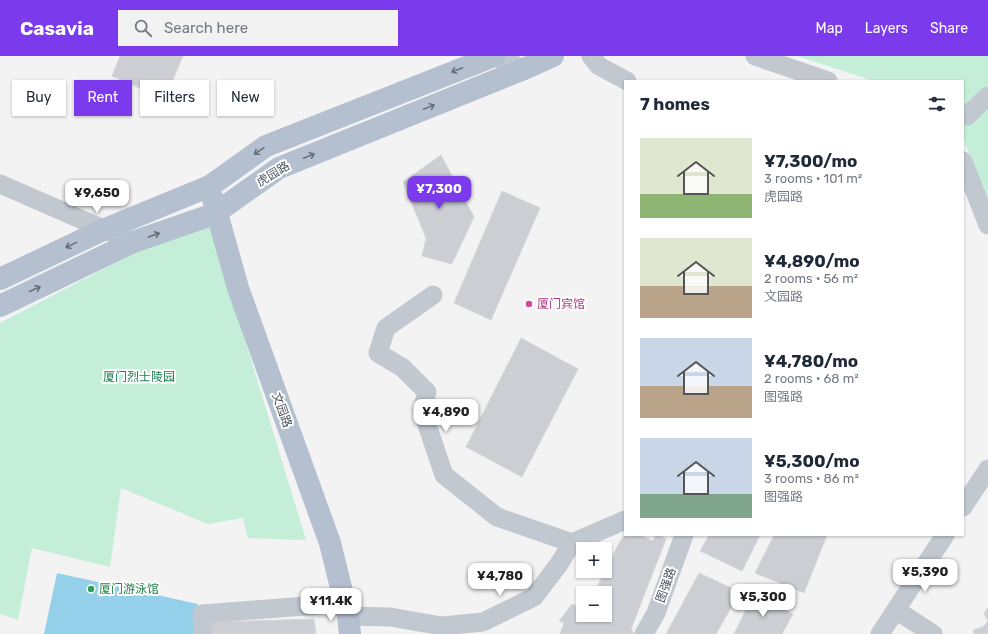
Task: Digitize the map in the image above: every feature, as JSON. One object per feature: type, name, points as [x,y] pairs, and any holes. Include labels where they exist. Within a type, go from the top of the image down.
[{"type":"main road","points":[[0,280],[104,230],[210,186],[266,146],[493,56]]},
{"type":"main road","name":"虎园路","points":[[0,306],[133,242],[217,214],[224,207],[279,168],[553,56]]},
{"type":"main road","name":"文园路","points":[[210,186],[238,288],[330,543],[347,618]]},
{"type":"street","points":[[493,56],[524,69]]},
{"type":"street","points":[[591,56],[599,66],[625,80]]},
{"type":"street","points":[[755,56],[784,74],[822,80]]},
{"type":"street","points":[[964,116],[967,116],[988,96]]},
{"type":"street","points":[[964,164],[988,225]]},
{"type":"street","points":[[0,184],[133,242]]},
{"type":"street","points":[[433,295],[386,328],[378,353],[403,368],[427,392],[422,410],[444,475],[497,517],[572,543]]},
{"type":"street","points":[[964,505],[988,469]]},
{"type":"street","points":[[202,634],[202,614],[347,618],[390,617],[442,626],[484,622],[534,597],[559,564],[572,543],[624,520]]},
{"type":"street","name":"图强路","points":[[644,634],[656,613],[684,536]]},
{"type":"street","points":[[880,634],[944,536]]},
{"type":"street","points":[[896,610],[933,634]]},
{"type":"green space","points":[[797,56],[988,56],[988,205],[964,140],[964,80],[871,80]]},
{"type":"green space","name":"厦门烈士陵园","points":[[207,215],[306,540],[248,538],[243,518],[208,524],[121,488],[110,567],[32,548],[18,620],[0,614],[0,323]]},
{"type":"water","name":"厦门游泳馆","points":[[57,573],[198,604],[194,634],[44,634]]},
{"type":"building","points":[[120,56],[183,56],[173,80],[140,80],[140,88],[132,85],[132,80],[121,80],[112,76]]},
{"type":"building","points":[[441,155],[474,217],[452,264],[422,256],[426,238],[403,182]]},
{"type":"building","points":[[502,191],[540,208],[491,320],[454,303]]},
{"type":"building","points":[[521,338],[578,369],[522,477],[466,447]]},
{"type":"building","points":[[624,536],[642,536],[653,541],[656,536],[662,536],[666,539],[631,629],[634,634],[560,634],[564,623],[559,621],[572,604],[576,606],[576,622],[612,622],[612,586],[598,586],[602,578],[612,578],[612,557]]},
{"type":"building","points":[[708,536],[760,536],[742,571],[700,551]]},
{"type":"building","points":[[774,536],[827,536],[804,593],[755,573]]},
{"type":"building","points":[[699,573],[740,592],[716,634],[666,634]]},
{"type":"building","points":[[754,594],[793,614],[782,634],[734,634]]},
{"type":"building","points":[[987,608],[988,609],[988,621],[984,614]]},
{"type":"building","points":[[314,619],[316,634],[210,634],[210,622]]},
{"type":"building","points":[[988,621],[988,634],[974,634],[973,630],[983,627]]},
{"type":"place","name":"厦门宾馆","points":[[529,304]]},
{"type":"place","name":"厦门游泳馆","points":[[91,589]]}]
